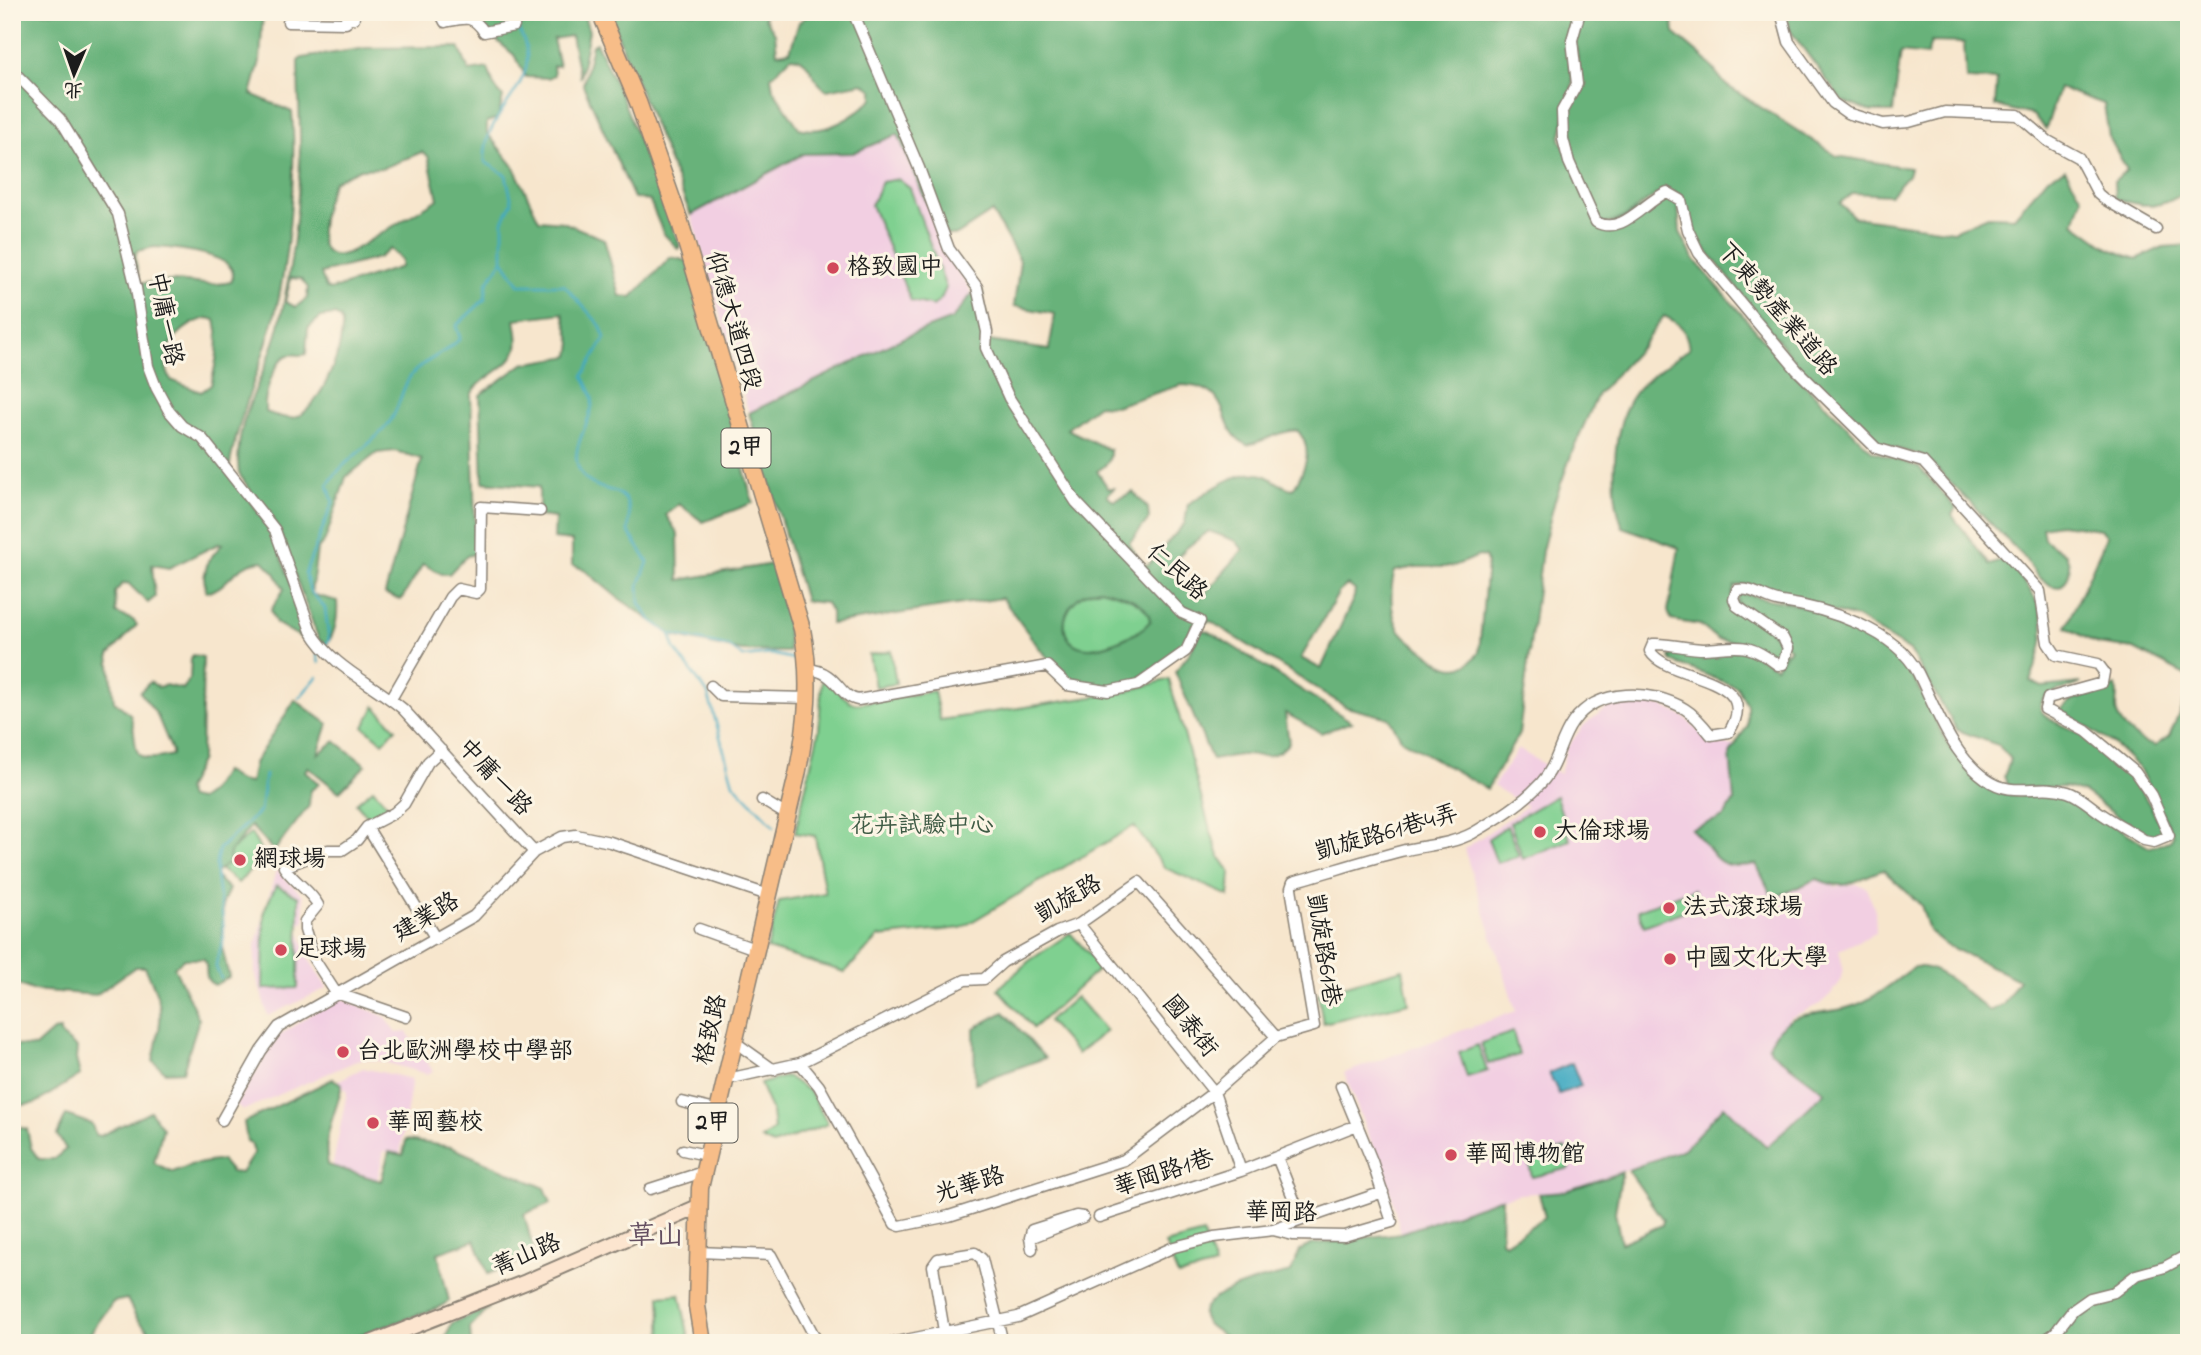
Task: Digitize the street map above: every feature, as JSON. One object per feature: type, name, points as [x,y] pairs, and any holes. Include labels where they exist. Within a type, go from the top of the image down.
[{"type":"main road","name":"仰德大道四段","points":[[600,12],[638,102],[680,222],[802,629],[809,698],[805,733],[768,895]]},
{"type":"main road","name":"格致路","points":[[704,1343],[697,1306],[698,1207],[703,1172],[768,895]]},
{"type":"street","points":[[288,22],[346,23],[346,19],[354,18],[353,12]]},
{"type":"street","points":[[440,12],[445,22],[470,17],[476,19],[484,32],[514,26]]},
{"type":"street","name":"仁民路","points":[[808,669],[828,674],[846,695],[858,700],[1048,666],[1067,685],[1108,691],[1138,685],[1186,651],[1200,621],[1182,613],[1097,527],[1076,502],[1009,398],[986,348],[987,332],[977,288],[949,249],[919,168],[852,12]]},
{"type":"street","name":"下東勢產業道路","points":[[1580,12],[1572,40],[1577,84],[1562,111],[1563,139],[1569,162],[1596,222],[1605,227],[1620,225],[1653,198],[1667,192],[1681,200],[1688,230],[1699,253],[1797,370],[1876,448],[1923,462],[2040,591],[2048,643],[2056,654],[2098,664],[2104,672],[2102,683],[2049,698],[2045,709],[2087,731],[2136,772],[2169,836],[2162,841],[2144,840],[2068,792],[2049,788],[2020,792],[2001,788],[1986,779],[1940,722],[1919,675],[1904,653],[1857,622],[1803,603],[1778,601],[1746,588],[1737,590],[1734,599],[1737,606],[1783,638],[1788,648],[1783,664],[1777,665],[1756,650],[1727,644],[1704,649],[1653,644],[1650,651],[1665,666],[1704,677],[1724,688],[1734,701],[1737,720],[1729,732],[1711,735]]},
{"type":"street","points":[[1781,12],[1789,42],[1833,103],[1847,113],[1864,121],[1883,124],[1945,113],[2018,115],[2048,141],[2079,158],[2094,188],[2104,199],[2156,229]]},
{"type":"street","name":"中庸一路","points":[[12,70],[60,119],[118,214],[134,275],[148,366],[156,387],[169,411],[182,426],[202,438],[275,530],[318,645],[344,670],[391,699],[534,852]]},
{"type":"street","points":[[391,699],[450,597],[458,589],[476,593],[481,589],[481,507],[540,510]]},
{"type":"street","points":[[711,686],[721,696],[809,698]]},
{"type":"street","name":"凱旋路61巷4弄","points":[[1293,882],[1402,851],[1458,841],[1508,812],[1542,782],[1556,762],[1561,741],[1575,719],[1594,704],[1606,699],[1620,695],[1668,700],[1688,710],[1711,735]]},
{"type":"street","points":[[406,1017],[336,993],[314,959],[305,930],[305,921],[318,905],[314,898],[295,883],[284,867],[328,850],[342,850],[357,841],[367,827],[404,804],[428,762],[441,750]]},
{"type":"street","points":[[762,800],[787,815]]},
{"type":"street","points":[[367,827],[436,939]]},
{"type":"street","name":"建業路","points":[[222,1120],[261,1051],[279,1027],[474,916],[534,852],[562,837],[576,835],[610,842],[768,895]]},
{"type":"street","name":"凱旋路","points":[[800,1063],[965,980],[984,979],[1003,961],[1057,932],[1079,924],[1139,882],[1276,1037]]},
{"type":"street","name":"凱旋路61巷","points":[[1276,1037],[1314,1026],[1291,888],[1293,882]]},
{"type":"street","name":"國泰街","points":[[1079,924],[1214,1092],[1241,1171]]},
{"type":"street","points":[[699,929],[755,949]]},
{"type":"street","name":"光華路","points":[[800,1063],[819,1086],[895,1224],[900,1226],[949,1216],[1124,1160],[1214,1092],[1276,1037]]},
{"type":"street","points":[[732,1040],[774,1070]]},
{"type":"street","points":[[723,1080],[800,1063]]},
{"type":"street","name":"華岡路","points":[[891,1343],[1018,1317],[1174,1247],[1214,1237],[1273,1230],[1293,1235],[1344,1236],[1392,1222],[1383,1192],[1341,1086]]},
{"type":"street","points":[[682,1102],[716,1110]]},
{"type":"street","name":"華岡路1巷","points":[[1099,1217],[1241,1171],[1357,1125]]},
{"type":"street","points":[[683,1150],[706,1155]]},
{"type":"street","points":[[1278,1157],[1302,1220]]},
{"type":"street","points":[[650,1189],[703,1172]]},
{"type":"street","points":[[1273,1230],[1383,1192]]},
{"type":"street","name":"菁山路","points":[[371,1343],[526,1282],[698,1207]]},
{"type":"street","points":[[698,1252],[771,1255],[818,1343]]},
{"type":"street","points":[[944,1331],[933,1266],[939,1259],[975,1253],[982,1259],[1003,1343]]},
{"type":"street","points":[[2041,1343],[2055,1334],[2073,1310],[2090,1298],[2114,1293],[2136,1275],[2165,1267],[2189,1254]]},
{"type":"shaded area","name":"格致國中","points":[[898,134],[930,211],[972,294],[952,319],[905,337],[749,413],[691,215],[803,154],[853,152]]},
{"type":"shaded area","name":"中國文化大學","points":[[1636,701],[1662,706],[1683,716],[1714,745],[1734,745],[1752,757],[1835,887],[1856,884],[1866,887],[1875,910],[1876,933],[1839,950],[1843,968],[1840,982],[1820,1004],[1789,1018],[1771,1051],[1825,1091],[1767,1147],[1724,1106],[1684,1149],[1566,1191],[1520,1194],[1492,1201],[1401,1233],[1390,1191],[1344,1073],[1516,1011],[1464,849],[1527,806],[1493,786],[1518,749],[1560,774],[1566,749],[1584,725],[1612,704]]},
{"type":"shaded area","name":"台北歐洲學校中學部","points":[[276,870],[303,895],[305,921],[298,926],[309,959],[327,988],[268,1016],[255,973],[255,948]]},
{"type":"shaded area","name":"台北歐洲學校中學部","points":[[338,997],[386,1017],[396,1033],[407,1032],[433,1071],[427,1074],[381,1061],[361,1059],[244,1110],[236,1105],[278,1036]]},
{"type":"shaded area","name":"華岡藝校","points":[[363,1068],[412,1079],[400,1154],[384,1151],[376,1185],[331,1174],[347,1092],[337,1081]]},
{"type":"green space","points":[[12,12],[263,12],[260,61],[251,94],[292,112],[292,190],[287,249],[278,303],[229,469],[272,532],[314,645],[276,623],[271,610],[284,589],[275,573],[263,561],[244,567],[219,587],[206,592],[204,577],[208,561],[222,544],[218,544],[169,568],[152,565],[155,597],[148,603],[128,583],[122,584],[115,592],[116,613],[133,620],[137,625],[109,655],[114,701],[130,714],[135,744],[141,756],[157,758],[172,755],[157,715],[140,692],[150,682],[158,687],[165,685],[183,689],[190,678],[191,658],[193,655],[203,657],[201,759],[186,790],[189,798],[199,800],[209,793],[224,771],[239,781],[250,783],[254,763],[295,700],[328,724],[318,754],[335,741],[366,765],[339,792],[308,767],[305,771],[319,784],[310,791],[309,806],[274,851],[251,826],[230,852],[229,863],[216,873],[216,877],[229,889],[223,902],[222,947],[229,977],[215,985],[211,983],[207,977],[204,959],[184,959],[174,967],[199,1019],[183,1071],[165,1072],[153,1061],[160,1013],[156,993],[145,967],[135,967],[96,995],[32,990],[12,982]],"holes":[[[154,247],[190,251],[218,259],[233,272],[231,282],[140,283],[135,259],[137,251]],[[208,318],[215,320],[217,352],[211,385],[201,392],[171,380],[166,359],[173,340],[180,333]]]},
{"type":"green space","points":[[474,12],[583,12],[589,31],[580,78],[571,36],[553,39],[559,66],[553,66],[554,75],[548,78],[526,77],[514,55],[487,32]]},
{"type":"green space","points":[[608,12],[766,12],[764,17],[775,33],[777,53],[790,51],[799,22],[812,12],[1575,12],[1567,39],[1573,83],[1560,139],[1605,229],[1666,195],[1678,202],[1680,232],[1693,258],[1791,371],[1872,451],[1919,467],[1956,508],[1952,515],[1990,565],[2006,559],[2019,575],[2030,590],[2042,616],[2042,644],[2030,681],[2042,687],[2081,683],[2044,697],[2041,711],[2088,738],[2113,757],[2142,792],[2165,833],[2156,839],[2146,837],[2085,793],[2066,787],[2014,788],[2007,784],[2004,776],[2011,759],[1998,745],[1957,730],[1910,651],[1857,618],[1779,598],[1748,584],[1735,586],[1731,598],[1782,640],[1785,655],[1778,662],[1758,647],[1717,639],[1700,625],[1671,620],[1668,611],[1679,548],[1623,527],[1615,479],[1617,440],[1627,406],[1646,381],[1689,348],[1682,328],[1664,316],[1641,347],[1598,394],[1574,447],[1555,500],[1542,551],[1519,734],[1487,789],[1402,740],[1389,718],[1346,707],[1210,621],[1194,624],[1182,649],[1134,682],[1106,687],[1071,682],[1040,649],[1002,598],[831,624],[831,612],[826,603],[805,601],[749,413],[905,337],[952,319],[972,294],[982,290],[989,341],[1049,350],[1055,314],[1014,306],[1020,261],[992,212],[957,235],[947,235],[930,211],[898,134],[853,153],[803,154],[691,215]],"holes":[[[791,57],[804,62],[827,90],[863,83],[873,90],[873,98],[839,123],[819,129],[799,128],[773,89],[771,77]],[[1181,385],[1199,387],[1218,400],[1230,429],[1247,445],[1286,432],[1298,431],[1306,445],[1306,460],[1293,489],[1254,473],[1234,478],[1188,504],[1185,523],[1148,565],[1142,564],[1129,543],[1149,519],[1148,508],[1133,492],[1114,501],[1107,495],[1114,488],[1108,488],[1097,471],[1107,463],[1110,450],[1067,429],[1098,405],[1115,406]],[[1209,531],[1236,541],[1243,550],[1203,596],[1167,569],[1185,549]],[[1479,556],[1485,557],[1487,563],[1479,652],[1471,661],[1457,668],[1442,664],[1404,635],[1395,619],[1392,598],[1395,571],[1416,567],[1451,567]],[[1347,585],[1355,590],[1321,669],[1301,658],[1339,592]],[[1100,589],[1138,603],[1144,608],[1150,621],[1139,631],[1118,641],[1095,648],[1079,646],[1069,639],[1065,628],[1066,616],[1072,604],[1084,594]]]},
{"type":"green space","points":[[1583,12],[1678,12],[1673,22],[1674,33],[1707,61],[1726,85],[1837,156],[1910,168],[1908,175],[1890,195],[1853,193],[1840,203],[1854,217],[1953,231],[1988,216],[2014,217],[2048,177],[2065,169],[2082,198],[2074,223],[2110,249],[2137,259],[2163,247],[2189,245],[2189,677],[2134,649],[2097,644],[2066,627],[2107,536],[2101,529],[2059,524],[2042,527],[2044,539],[2066,555],[2069,568],[2068,577],[2060,587],[2052,586],[2038,577],[2023,556],[1925,457],[1878,443],[1800,368],[1690,229],[1683,198],[1668,189],[1622,219],[1605,224],[1597,218],[1566,138],[1566,112],[1581,84],[1575,40]]},
{"type":"green space","points":[[1787,12],[2189,12],[2189,187],[2172,200],[2154,205],[2135,204],[2115,198],[2114,181],[2127,170],[2109,137],[2104,104],[2059,88],[2046,129],[2033,115],[1995,106],[1997,80],[1966,79],[1964,43],[1931,42],[1927,55],[1901,52],[1893,112],[1872,112],[1842,101],[1789,29]]},
{"type":"green space","points":[[596,43],[621,95],[680,246],[678,249],[663,233],[650,201],[634,198],[583,85],[592,45]]},
{"type":"green space","points":[[459,47],[469,71],[488,68],[494,86],[503,97],[498,118],[487,122],[487,133],[513,165],[539,220],[563,222],[604,239],[620,296],[632,297],[671,257],[688,261],[753,503],[703,522],[679,504],[666,515],[678,534],[679,580],[772,564],[786,616],[789,652],[742,651],[674,636],[617,597],[583,569],[572,565],[572,541],[554,539],[555,518],[539,516],[539,487],[483,482],[480,395],[523,364],[570,356],[572,343],[563,313],[515,319],[518,340],[514,354],[509,361],[481,382],[471,395],[476,554],[466,556],[449,574],[442,574],[423,564],[401,600],[385,594],[422,459],[395,451],[377,453],[346,477],[325,541],[317,550],[311,594],[337,601],[336,624],[332,635],[326,645],[319,640],[278,529],[239,474],[238,454],[245,416],[274,344],[288,281],[300,164],[298,61],[302,58],[366,48]],"holes":[[[422,152],[428,156],[438,199],[352,251],[337,255],[327,252],[322,244],[322,219],[334,181],[360,169],[383,168]],[[390,249],[401,259],[401,267],[330,290],[326,288],[321,273],[378,258]],[[291,278],[301,279],[308,288],[307,298],[296,307],[285,302]],[[335,315],[341,319],[342,329],[336,359],[321,391],[303,414],[293,418],[266,412],[266,398],[274,371],[284,358],[306,354],[308,328],[321,317]]]},
{"type":"green space","points":[[898,179],[910,188],[946,288],[941,299],[933,306],[911,301],[871,205],[882,182]]},
{"type":"green space","points":[[1100,589],[1139,603],[1149,614],[1150,621],[1131,636],[1118,641],[1095,648],[1079,646],[1069,639],[1065,628],[1066,616],[1072,604],[1084,594]]},
{"type":"green space","points":[[1740,593],[1801,606],[1853,626],[1902,656],[1948,745],[1975,775],[1999,792],[2017,796],[2063,794],[2150,847],[2170,841],[2173,835],[2139,768],[2115,745],[2060,710],[2071,701],[2116,686],[2116,711],[2119,720],[2138,739],[2155,746],[2169,736],[2189,691],[2189,1343],[1230,1343],[1205,1321],[1204,1308],[1212,1300],[1238,1287],[1291,1272],[1300,1250],[1313,1244],[1401,1233],[1502,1198],[1501,1241],[1505,1243],[1545,1217],[1539,1193],[1566,1191],[1622,1172],[1615,1212],[1621,1243],[1662,1225],[1663,1220],[1628,1170],[1684,1149],[1724,1106],[1767,1147],[1825,1092],[1768,1046],[1776,1032],[1794,1018],[1861,1003],[1914,967],[1924,967],[1943,975],[1989,1011],[2003,1005],[2019,980],[1946,945],[1929,931],[1921,905],[1883,870],[1844,885],[1817,879],[1773,898],[1756,864],[1742,866],[1723,863],[1691,829],[1724,817],[1734,801],[1730,754],[1747,726],[1747,705],[1737,687],[1671,661],[1670,656],[1743,648],[1776,667],[1790,648],[1740,606],[1737,599]]},
{"type":"green space","points":[[1201,629],[1210,632],[1352,722],[1321,733],[1285,713],[1289,743],[1283,749],[1267,756],[1238,755],[1212,760],[1175,672],[1191,651]]},
{"type":"green space","points":[[891,651],[896,684],[875,687],[869,655]]},
{"type":"green space","name":"花卉試驗中心","points":[[822,677],[846,699],[856,704],[934,691],[940,720],[1125,692],[1169,679],[1209,826],[1219,856],[1231,873],[1229,896],[1165,868],[1134,826],[961,928],[879,937],[845,972],[767,949],[779,901],[825,893],[815,836],[795,833],[819,730]]},
{"type":"green space","points":[[375,706],[396,729],[383,742],[364,727]]},
{"type":"green space","points":[[373,789],[392,810],[372,821],[356,803]]},
{"type":"green space","name":"大倫球場","points":[[1556,796],[1570,840],[1523,859],[1510,823]]},
{"type":"green space","name":"大倫球場","points":[[1507,826],[1519,856],[1497,863],[1488,839]]},
{"type":"green space","name":"網球場","points":[[251,833],[264,856],[238,883],[215,865]]},
{"type":"green space","name":"足球場","points":[[276,885],[299,897],[298,988],[263,989],[264,911]]},
{"type":"green space","name":"法式滾球場","points":[[1694,889],[1700,905],[1644,926],[1638,910]]},
{"type":"green space","points":[[1070,933],[1101,967],[1033,1028],[998,989],[1029,961]]},
{"type":"green space","points":[[1403,969],[1409,1003],[1323,1023],[1318,993]]},
{"type":"green space","points":[[1076,997],[1106,1031],[1077,1054],[1048,1021]]},
{"type":"green space","points":[[1004,1012],[1045,1058],[975,1083],[974,1028]]},
{"type":"green space","points":[[60,1030],[60,1034],[77,1048],[76,1059],[80,1075],[36,1103],[17,1106],[15,1126],[27,1129],[31,1148],[39,1159],[54,1159],[66,1149],[57,1135],[66,1115],[92,1124],[95,1135],[100,1136],[150,1111],[163,1128],[154,1163],[173,1172],[190,1165],[221,1160],[231,1172],[241,1173],[254,1153],[251,1143],[247,1141],[244,1122],[333,1079],[342,1084],[328,1135],[328,1165],[381,1181],[389,1152],[403,1155],[406,1140],[451,1147],[545,1188],[551,1203],[524,1214],[535,1256],[488,1274],[475,1240],[438,1253],[449,1301],[438,1308],[366,1333],[323,1343],[159,1343],[136,1317],[127,1299],[113,1302],[87,1338],[69,1343],[12,1343],[12,1045],[35,1047],[53,1031]]},
{"type":"green space","points":[[1513,1032],[1519,1055],[1488,1064],[1481,1043]]},
{"type":"green space","points":[[1478,1045],[1487,1071],[1467,1077],[1459,1052]]},
{"type":"green space","points":[[787,1076],[810,1092],[828,1124],[773,1145],[761,1139],[774,1130],[772,1112],[760,1084]]},
{"type":"green space","points":[[1565,1148],[1570,1168],[1532,1177],[1528,1159]]},
{"type":"green space","points":[[1203,1234],[1215,1266],[1178,1276],[1165,1244]]},
{"type":"green space","points":[[680,1294],[690,1343],[662,1343],[660,1296]]},
{"type":"green space","points":[[489,1308],[470,1328],[471,1343],[443,1343],[452,1323]]},
{"type":"water","points":[[1572,1063],[1581,1086],[1559,1094],[1549,1073]]},
{"type":"waterway","points":[[359,12],[360,18]]},
{"type":"waterway","points":[[506,12],[522,36],[527,56],[524,73],[487,141],[485,162],[506,175],[512,202],[503,221],[503,260],[520,285],[564,285],[600,325],[605,338],[583,376],[592,396],[592,405],[577,451],[579,469],[586,479],[621,495],[626,501],[629,513],[628,531],[648,562],[639,585],[640,603],[651,620],[670,634],[675,649],[708,694],[733,783],[774,826]]},
{"type":"waterway","points":[[325,645],[329,640],[325,608],[310,591],[305,573],[333,502],[328,485],[341,468],[389,423],[412,374],[460,338],[456,326],[485,299],[487,283],[502,261]]},
{"type":"waterway","points":[[670,634],[729,647],[743,657],[771,654],[798,660]]},
{"type":"waterway","points":[[319,663],[317,656],[321,650]]},
{"type":"waterway","points":[[299,698],[317,677]]},
{"type":"waterway","points":[[221,978],[216,967],[224,928],[216,861],[219,849],[260,811],[265,775]]},
{"type":"place","name":"格致國中","points":[[833,268]]},
{"type":"place","name":"大倫球場","points":[[1540,832]]},
{"type":"place","name":"網球場","points":[[240,860]]},
{"type":"place","name":"法式滾球場","points":[[1669,908]]},
{"type":"place","name":"足球場","points":[[281,950]]},
{"type":"place","name":"中國文化大學","points":[[1670,959]]},
{"type":"place","name":"台北歐洲學校中學部","points":[[343,1052]]},
{"type":"place","name":"華岡藝校","points":[[373,1123]]},
{"type":"place","name":"華岡博物館","points":[[1451,1155]]},
{"type":"district","name":"草山","points":[[656,1237]]}]
